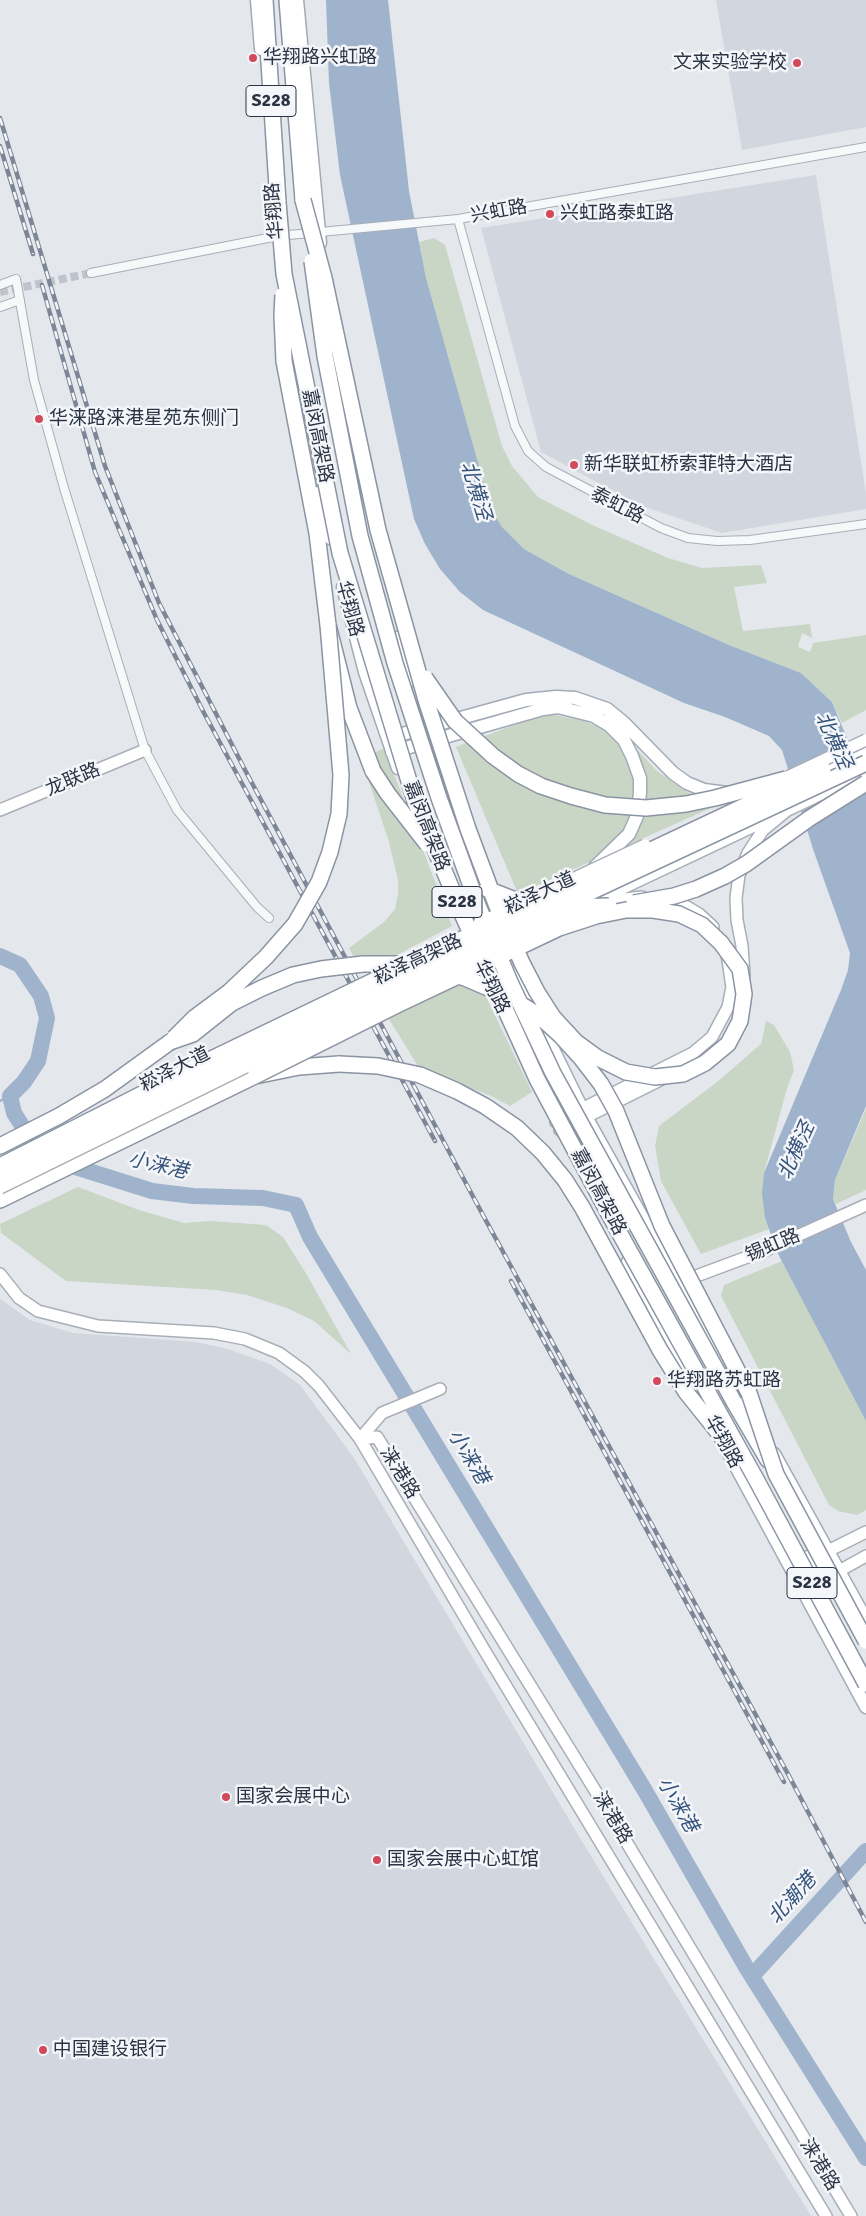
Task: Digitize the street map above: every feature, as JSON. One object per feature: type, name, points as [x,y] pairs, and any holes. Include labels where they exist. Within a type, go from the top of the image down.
[{"type":"highway","name":"嘉闵高架路","points":[[265,0],[284,274],[340,553],[415,801],[463,916],[537,1079],[866,1684]]},
{"type":"highway","name":"嘉闵高架路","points":[[287,0],[303,200],[325,356],[360,536],[395,664],[439,798],[479,908],[510,982],[553,1073],[654,1260],[776,1474],[866,1641]]},
{"type":"highway","points":[[0,1200],[397,1005],[514,949],[523,945],[532,940],[559,928],[596,916],[626,910],[652,910],[679,914],[702,924],[721,943],[740,969],[744,994],[740,1021],[728,1044],[705,1063],[683,1074],[655,1077],[626,1072],[598,1058],[576,1042],[553,1017],[522,963],[518,954],[515,946],[504,921],[496,904],[468,829],[416,663],[378,530],[324,278],[303,200]]},
{"type":"highway","points":[[0,1146],[60,1116],[105,1089],[170,1042],[194,1018],[228,992],[266,957],[289,931],[314,891],[324,867],[339,814],[342,775],[317,533],[284,361],[282,315],[284,274]]},
{"type":"highway","points":[[328,625],[359,737],[373,771],[388,794],[439,858],[486,888],[515,900],[540,906],[599,907],[674,896],[696,889],[746,864],[810,818],[866,783]]},
{"type":"highway","points":[[416,663],[438,698],[471,738],[518,774],[542,786],[605,805],[646,808],[686,804],[823,769]]},
{"type":"highway","name":"崧泽高架路","points":[[0,1166],[199,1065],[356,989],[866,748]]},
{"type":"highway","name":"崧泽高架路","points":[[0,1179],[377,992],[866,763]]},
{"type":"highway","points":[[170,1042],[193,1034],[232,1003],[285,978],[321,969],[363,964],[398,964],[427,967],[465,978],[496,991],[538,1015],[581,1058],[601,1084],[616,1111],[662,1226],[749,1393],[776,1474]]},
{"type":"highway","points":[[255,1076],[299,1067],[339,1064],[378,1066],[420,1075],[456,1090],[485,1106],[517,1128],[543,1153],[565,1180],[686,1392],[757,1481]]},
{"type":"main road","name":"华翔路","points":[[256,0],[280,270],[294,359],[326,522],[366,672],[392,752],[459,920],[558,1126],[670,1345],[866,1707]]},
{"type":"main road","name":"华翔路","points":[[297,0],[331,353],[363,523],[427,742],[452,812],[524,992],[584,1113],[866,1620]]},
{"type":"main road","points":[[388,738],[526,700],[556,697],[575,698],[607,709],[624,723],[673,773],[687,783],[720,794],[755,793]]},
{"type":"main road","points":[[392,752],[543,709],[558,707],[573,709],[594,716],[609,725],[619,735],[632,756],[640,778],[640,794],[637,816],[629,834],[593,869]]},
{"type":"main road","name":"崧泽大道","points":[[0,1159],[197,1058],[866,740]]},
{"type":"main road","name":"龙联路","points":[[0,810],[145,750]]},
{"type":"main road","name":"崧泽大道","points":[[0,1188],[380,1001],[592,903],[866,772]]},
{"type":"main road","points":[[584,1113],[699,1061],[726,1038],[740,1010],[745,971],[736,920],[739,875],[748,853],[763,830],[791,808]]},
{"type":"main road","points":[[558,1126],[694,1053],[712,1037],[728,1007],[732,988],[730,966],[723,941],[699,914],[682,904],[654,896],[592,903]]},
{"type":"main road","name":"锡虹路","points":[[679,1283],[766,1250],[866,1205]]},
{"type":"main road","points":[[0,1274],[19,1298],[38,1311],[81,1324],[123,1329],[214,1333],[245,1339],[279,1353],[305,1372],[319,1386],[360,1439],[488,1656],[826,2216]]},
{"type":"main road","points":[[360,1439],[382,1413],[440,1389]]},
{"type":"main road","name":"涞港路","points":[[360,1439],[377,1437],[609,1813],[850,2216]]},
{"type":"main road","points":[[788,1562],[828,1551],[866,1532]]},
{"type":"main road","points":[[788,1562],[839,1570],[866,1556]]},
{"type":"main road","points":[[842,2202],[846,2216]]},
{"type":"street","name":"兴虹路","points":[[90,273],[278,236],[319,234],[458,219],[866,147]]},
{"type":"street","name":"泰虹路","points":[[458,219],[515,426],[528,451],[546,467],[661,528],[688,538],[717,541],[750,540],[866,524]]},
{"type":"street","points":[[0,284],[16,279],[34,380],[64,488],[145,750],[177,810],[257,907],[269,918]]},
{"type":"street","points":[[0,307],[20,300]]},
{"type":"shaded area","name":"文来实验学校","points":[[716,0],[866,0],[866,127],[742,150]]},
{"type":"shaded area","points":[[816,175],[866,494],[866,509],[722,533],[639,505],[541,452],[481,228]]},
{"type":"shaded area","name":"国家会展中心","points":[[0,1299],[30,1320],[73,1333],[196,1342],[228,1349],[270,1364],[300,1385],[354,1458],[580,1838],[811,2216],[0,2216]]},
{"type":"green space","points":[[434,238],[445,245],[502,446],[512,466],[538,497],[592,525],[668,558],[702,568],[761,565],[767,583],[734,587],[743,631],[810,624],[812,638],[802,633],[798,647],[810,652],[813,643],[866,635],[866,710],[842,723],[832,702],[801,673],[729,645],[569,574],[524,549],[502,527],[491,510],[426,278],[419,242]]},
{"type":"green space","points":[[550,714],[584,721],[606,730],[621,747],[632,744],[657,771],[711,808],[518,894],[456,747],[527,720]]},
{"type":"green space","points":[[384,748],[452,926],[363,973],[349,948],[384,922],[395,909],[398,894],[398,880],[389,842],[365,770],[374,753]]},
{"type":"green space","points":[[474,972],[532,1092],[510,1106],[491,1096],[419,1068],[389,1019]]},
{"type":"green space","points":[[766,1021],[774,1025],[790,1052],[794,1070],[787,1088],[764,1173],[765,1218],[769,1229],[701,1254],[661,1181],[655,1146],[659,1126],[717,1082],[761,1044]]},
{"type":"green space","points":[[866,1109],[866,1190],[836,1204],[833,1199],[835,1180]]},
{"type":"green space","points":[[78,1187],[139,1210],[184,1223],[210,1221],[266,1225],[283,1237],[307,1275],[351,1354],[314,1321],[287,1308],[247,1295],[216,1290],[66,1281],[1,1233],[0,1224]]},
{"type":"green space","points":[[782,1261],[866,1420],[866,1510],[857,1515],[838,1511],[829,1505],[721,1296],[724,1285]]},
{"type":"water","name":"北横泾","points":[[326,0],[388,0],[409,191],[426,278],[491,509],[502,527],[524,549],[569,574],[729,645],[801,673],[832,702],[866,784],[866,1106],[835,1180],[833,1199],[851,1242],[866,1270],[866,1421],[777,1252],[765,1218],[762,1193],[764,1173],[841,990],[848,970],[850,953],[814,852],[782,750],[769,736],[725,717],[684,703],[483,610],[460,592],[440,569],[425,544],[414,519],[340,175],[329,83]]},
{"type":"waterway","name":"小涞港","points":[[0,956],[20,965],[41,996],[47,1018],[38,1061],[24,1082],[10,1096],[14,1113],[39,1152],[66,1164],[152,1191],[193,1196],[263,1198],[296,1205],[310,1237],[644,1789],[746,1967],[866,2158]]},
{"type":"waterway","points":[[0,1101],[10,1096]]},
{"type":"waterway","name":"北潮港","points":[[752,1976],[866,1851]]},
{"type":"tunnel","points":[[0,292],[91,273]]},
{"type":"railway","points":[[0,118],[105,466],[159,603],[245,770],[484,1217],[788,1774],[866,1922]]},
{"type":"railway","points":[[0,146],[33,254]]},
{"type":"railway","points":[[42,285],[95,472],[157,620],[204,713],[435,1141]]},
{"type":"railway","points":[[511,1281],[784,1782]]},
{"type":"place","name":"华翔路兴虹路","points":[[253,58]]},
{"type":"place","name":"文来实验学校","points":[[797,63]]},
{"type":"place","name":"兴虹路泰虹路","points":[[550,214]]},
{"type":"place","name":"华涞路涞港星苑东侧门","points":[[39,419]]},
{"type":"place","name":"新华联虹桥索菲特大酒店","points":[[574,465]]},
{"type":"place","name":"华翔路苏虹路","points":[[657,1381]]},
{"type":"place","name":"国家会展中心","points":[[226,1797]]},
{"type":"place","name":"国家会展中心虹馆","points":[[377,1860]]},
{"type":"place","name":"中国建设银行","points":[[43,2050]]}]
